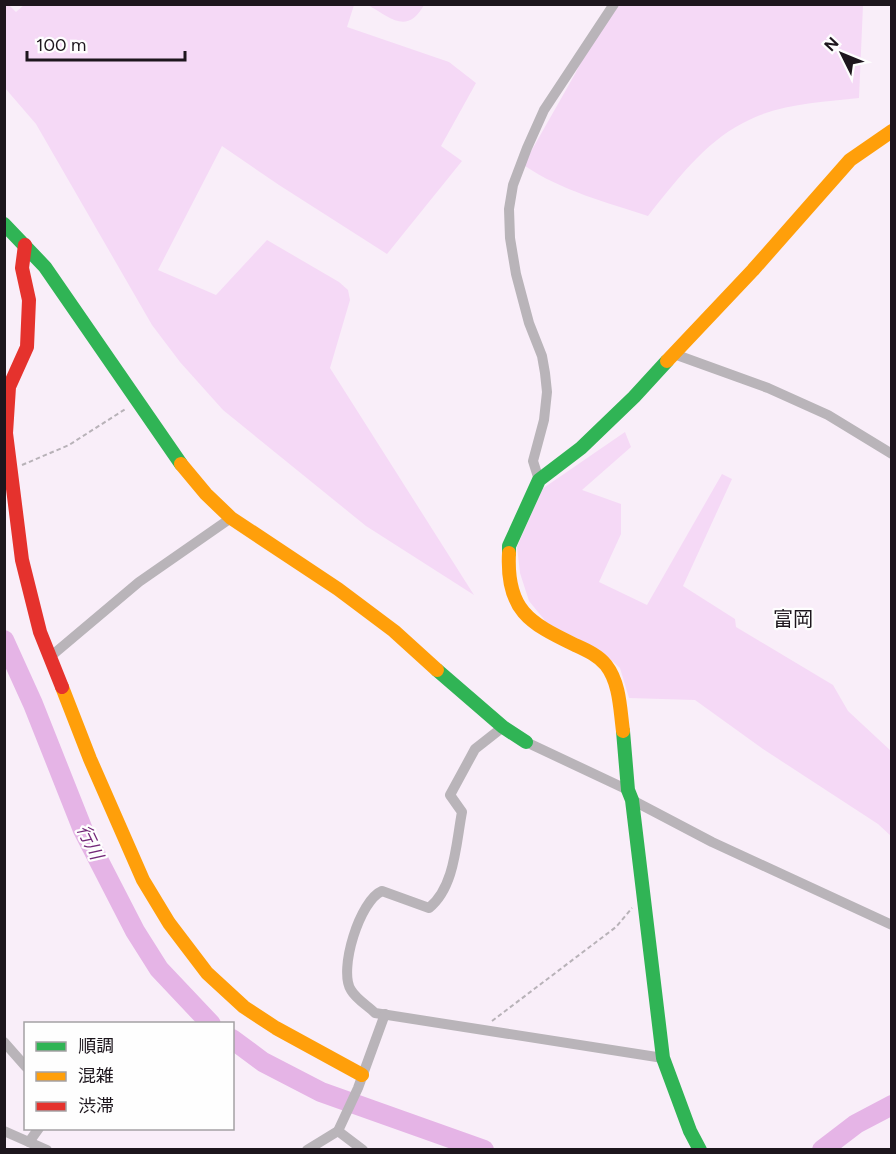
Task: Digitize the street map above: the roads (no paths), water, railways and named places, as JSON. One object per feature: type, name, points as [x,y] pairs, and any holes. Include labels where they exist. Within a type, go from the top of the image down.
[{"type":"street","points":[[539,480],[533,461],[544,420],[547,392],[545,373],[516,274],[510,238],[509,208],[513,185],[544,110],[614,4]]},
{"type":"street","points":[[700,1149],[690,1131],[663,1058],[617,689],[605,664],[593,654],[540,628],[522,610],[512,590],[508,571],[510,546],[539,480],[581,448],[634,398],[753,270],[850,160],[891,131]]},
{"type":"street","points":[[4,224],[45,267],[181,464],[206,494],[231,518],[338,589],[394,631],[503,727],[525,742],[630,795],[712,842],[891,925]]},
{"type":"street","points":[[25,245],[22,268],[29,300],[27,347],[9,387],[6,433],[22,560],[40,632],[90,759],[143,880],[169,923],[207,973],[244,1007],[360,1082]]},
{"type":"street","points":[[674,354],[768,388],[828,415],[891,454]]},
{"type":"street","points":[[50,657],[138,582],[231,518]]},
{"type":"street","points":[[503,727],[475,749],[450,795],[462,812],[450,871],[441,896],[429,908],[382,891],[375,894],[359,919],[349,961],[350,990],[375,1013],[663,1058]]},
{"type":"street","points":[[307,1149],[339,1129],[360,1082],[385,1014]]},
{"type":"street","points":[[4,1042],[24,1065]]},
{"type":"street","points":[[339,1129],[363,1149]]},
{"type":"street","points":[[29,1142],[38,1130]]},
{"type":"street","points":[[4,1131],[47,1149]]},
{"type":"waterway","name":"行川","points":[[4,640],[33,704],[83,830],[135,931],[159,969],[209,1022]]},
{"type":"waterway","name":"行川","points":[[234,1040],[263,1062],[321,1092],[484,1150]]},
{"type":"waterway","name":"行川","points":[[822,1150],[856,1124],[892,1105]]},
{"type":"district","name":"富岡","points":[[793,619]]}]
